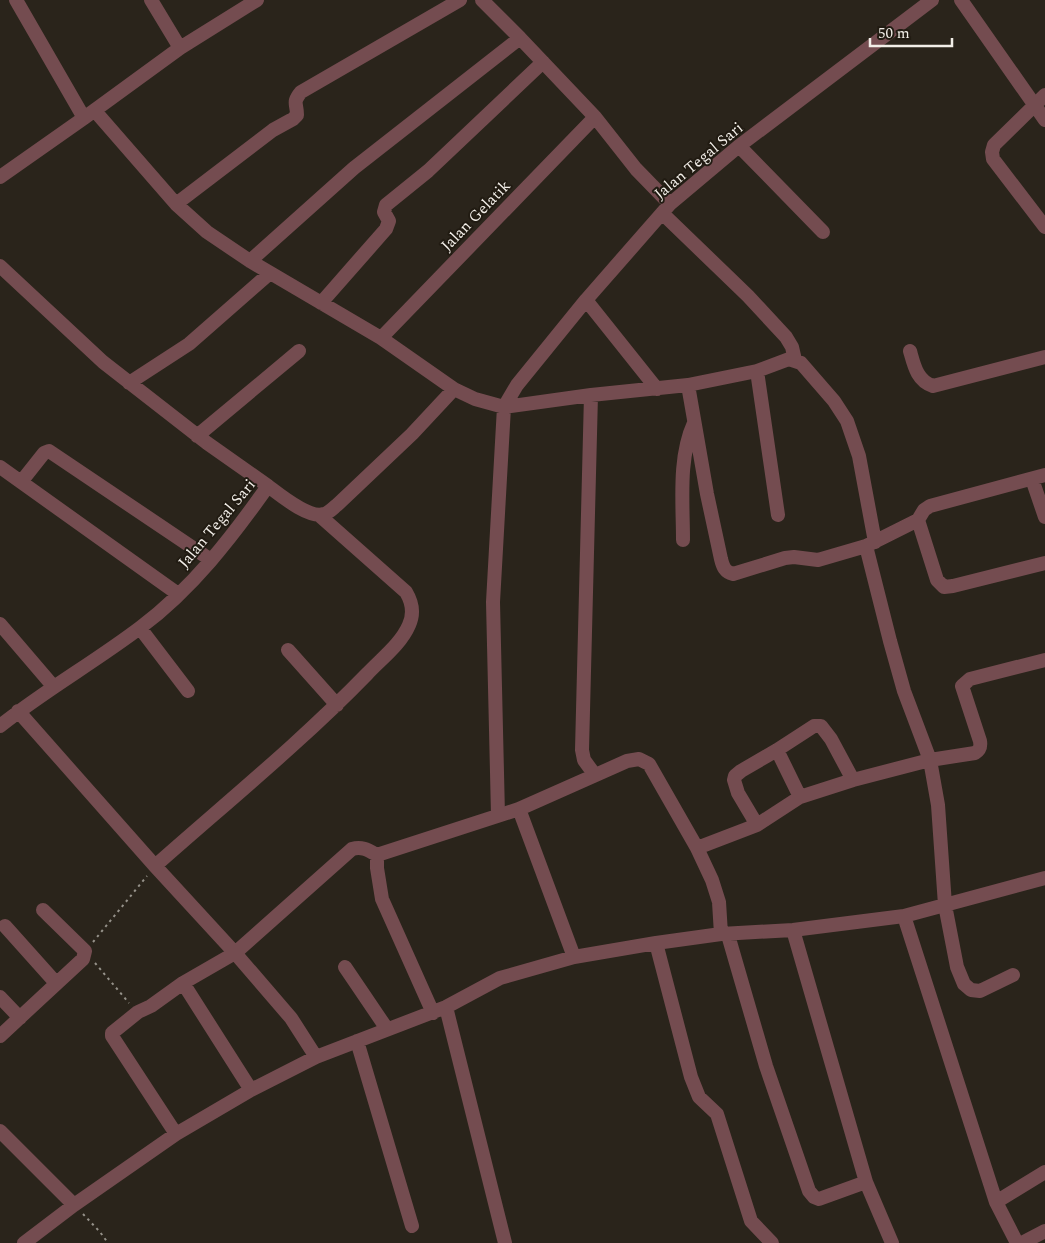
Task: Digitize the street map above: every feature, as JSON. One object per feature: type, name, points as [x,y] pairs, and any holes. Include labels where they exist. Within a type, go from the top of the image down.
[{"type":"street","points":[[16,0],[90,114],[176,204],[207,232],[250,261],[381,338],[454,389],[475,399],[504,407],[591,395],[688,385],[756,371],[788,359],[801,363],[834,401],[847,420],[859,456],[871,544],[890,641],[904,691],[930,760],[938,805],[945,905],[957,967],[964,984],[971,990],[980,991],[1013,975]]},
{"type":"street","points":[[152,0],[180,48]]},
{"type":"street","points":[[0,177],[180,48],[257,0]]},
{"type":"street","points":[[176,204],[273,130],[293,120],[297,115],[294,104],[301,92],[460,0]]},
{"type":"street","points":[[482,0],[595,117],[666,208],[786,337],[792,347],[794,360]]},
{"type":"street","name":"Jalan Tegal Sari","points":[[504,407],[517,385],[586,300],[666,208],[740,146],[932,0]]},
{"type":"street","points":[[960,0],[1045,120]]},
{"type":"street","points":[[250,261],[354,168],[520,38]]},
{"type":"street","points":[[321,303],[386,229],[389,221],[384,212],[386,205],[392,198],[428,171],[543,62]]},
{"type":"street","points":[[1045,95],[994,145],[992,152],[993,160],[1045,227]]},
{"type":"street","name":"Jalan Gelatik","points":[[381,338],[595,117]]},
{"type":"street","points":[[740,146],[824,232]]},
{"type":"street","points":[[0,266],[103,362],[197,436],[268,486]]},
{"type":"street","points":[[129,383],[189,344],[270,273]]},
{"type":"street","points":[[586,300],[657,389]]},
{"type":"street","points":[[197,436],[299,351]]},
{"type":"street","points":[[910,351],[917,373],[922,380],[932,386],[1045,357]]},
{"type":"street","points":[[756,371],[778,514]]},
{"type":"street","points":[[688,385],[721,559],[726,571],[734,574],[790,557],[818,560],[871,544],[918,520],[924,510],[930,506],[1039,477],[1045,517]]},
{"type":"street","points":[[318,515],[325,514],[338,506],[412,434],[454,389]]},
{"type":"street","points":[[591,395],[582,750],[584,760],[595,775]]},
{"type":"street","points":[[498,816],[493,602],[504,407]]},
{"type":"street","points":[[682,540],[684,464],[688,437],[694,422]]},
{"type":"street","points":[[21,482],[44,453],[49,451],[211,560]]},
{"type":"street","points":[[0,467],[178,594]]},
{"type":"street","name":"Jalan Tegal Sari","points":[[0,726],[53,686],[140,628],[178,594],[227,542],[268,486],[300,508],[318,515],[398,584],[409,597],[412,612],[410,623],[399,640],[337,705],[155,866]]},
{"type":"street","points":[[918,520],[937,580],[944,587],[1045,562]]},
{"type":"street","points":[[0,624],[53,686]]},
{"type":"street","points":[[140,628],[188,691]]},
{"type":"street","points":[[288,650],[337,705]]},
{"type":"street","points":[[697,848],[757,825],[800,796],[930,760],[974,753],[980,746],[962,686],[965,682],[978,676],[1045,660]]},
{"type":"street","points":[[18,711],[155,866],[235,952],[291,1018],[316,1057]]},
{"type":"street","points":[[757,825],[738,793],[734,780],[735,776],[814,726],[821,726],[831,739],[853,780]]},
{"type":"street","points":[[777,750],[800,796]]},
{"type":"street","points":[[176,1134],[112,1036],[114,1031],[138,1012],[151,1006],[183,983],[235,952],[352,849],[364,848],[376,855],[518,809],[634,759],[650,764],[697,848],[716,891],[720,902],[724,934],[766,1066],[809,1191],[814,1197],[819,1199],[866,1182]]},
{"type":"street","points":[[518,809],[574,958]]},
{"type":"street","points":[[376,855],[382,899],[432,1013]]},
{"type":"street","points":[[24,1243],[74,1205],[176,1134],[251,1090],[316,1057],[386,1029],[446,1008],[500,978],[574,958],[656,943],[724,934],[793,930],[904,916],[1045,878]]},
{"type":"street","points":[[0,1036],[83,959],[85,951],[43,910]]},
{"type":"street","points":[[904,916],[996,1202],[1017,1243]]},
{"type":"street","points":[[5,926],[56,983]]},
{"type":"street","points":[[793,930],[866,1182],[892,1243]]},
{"type":"street","points":[[656,943],[696,1090],[699,1097],[717,1114],[751,1220],[772,1243]]},
{"type":"street","points":[[345,967],[386,1029]]},
{"type":"street","points":[[183,983],[251,1090]]},
{"type":"street","points":[[0,997],[20,1018]]},
{"type":"street","points":[[446,1008],[505,1243]]},
{"type":"street","points":[[357,1041],[412,1226]]},
{"type":"street","points":[[0,1131],[74,1205]]},
{"type":"street","points":[[996,1202],[1045,1172]]},
{"type":"street","points":[[1022,1243],[1045,1231]]},
{"type":"path","points":[[138,1012],[85,951],[155,866]]},
{"type":"path","points":[[74,1205],[108,1243]]}]
